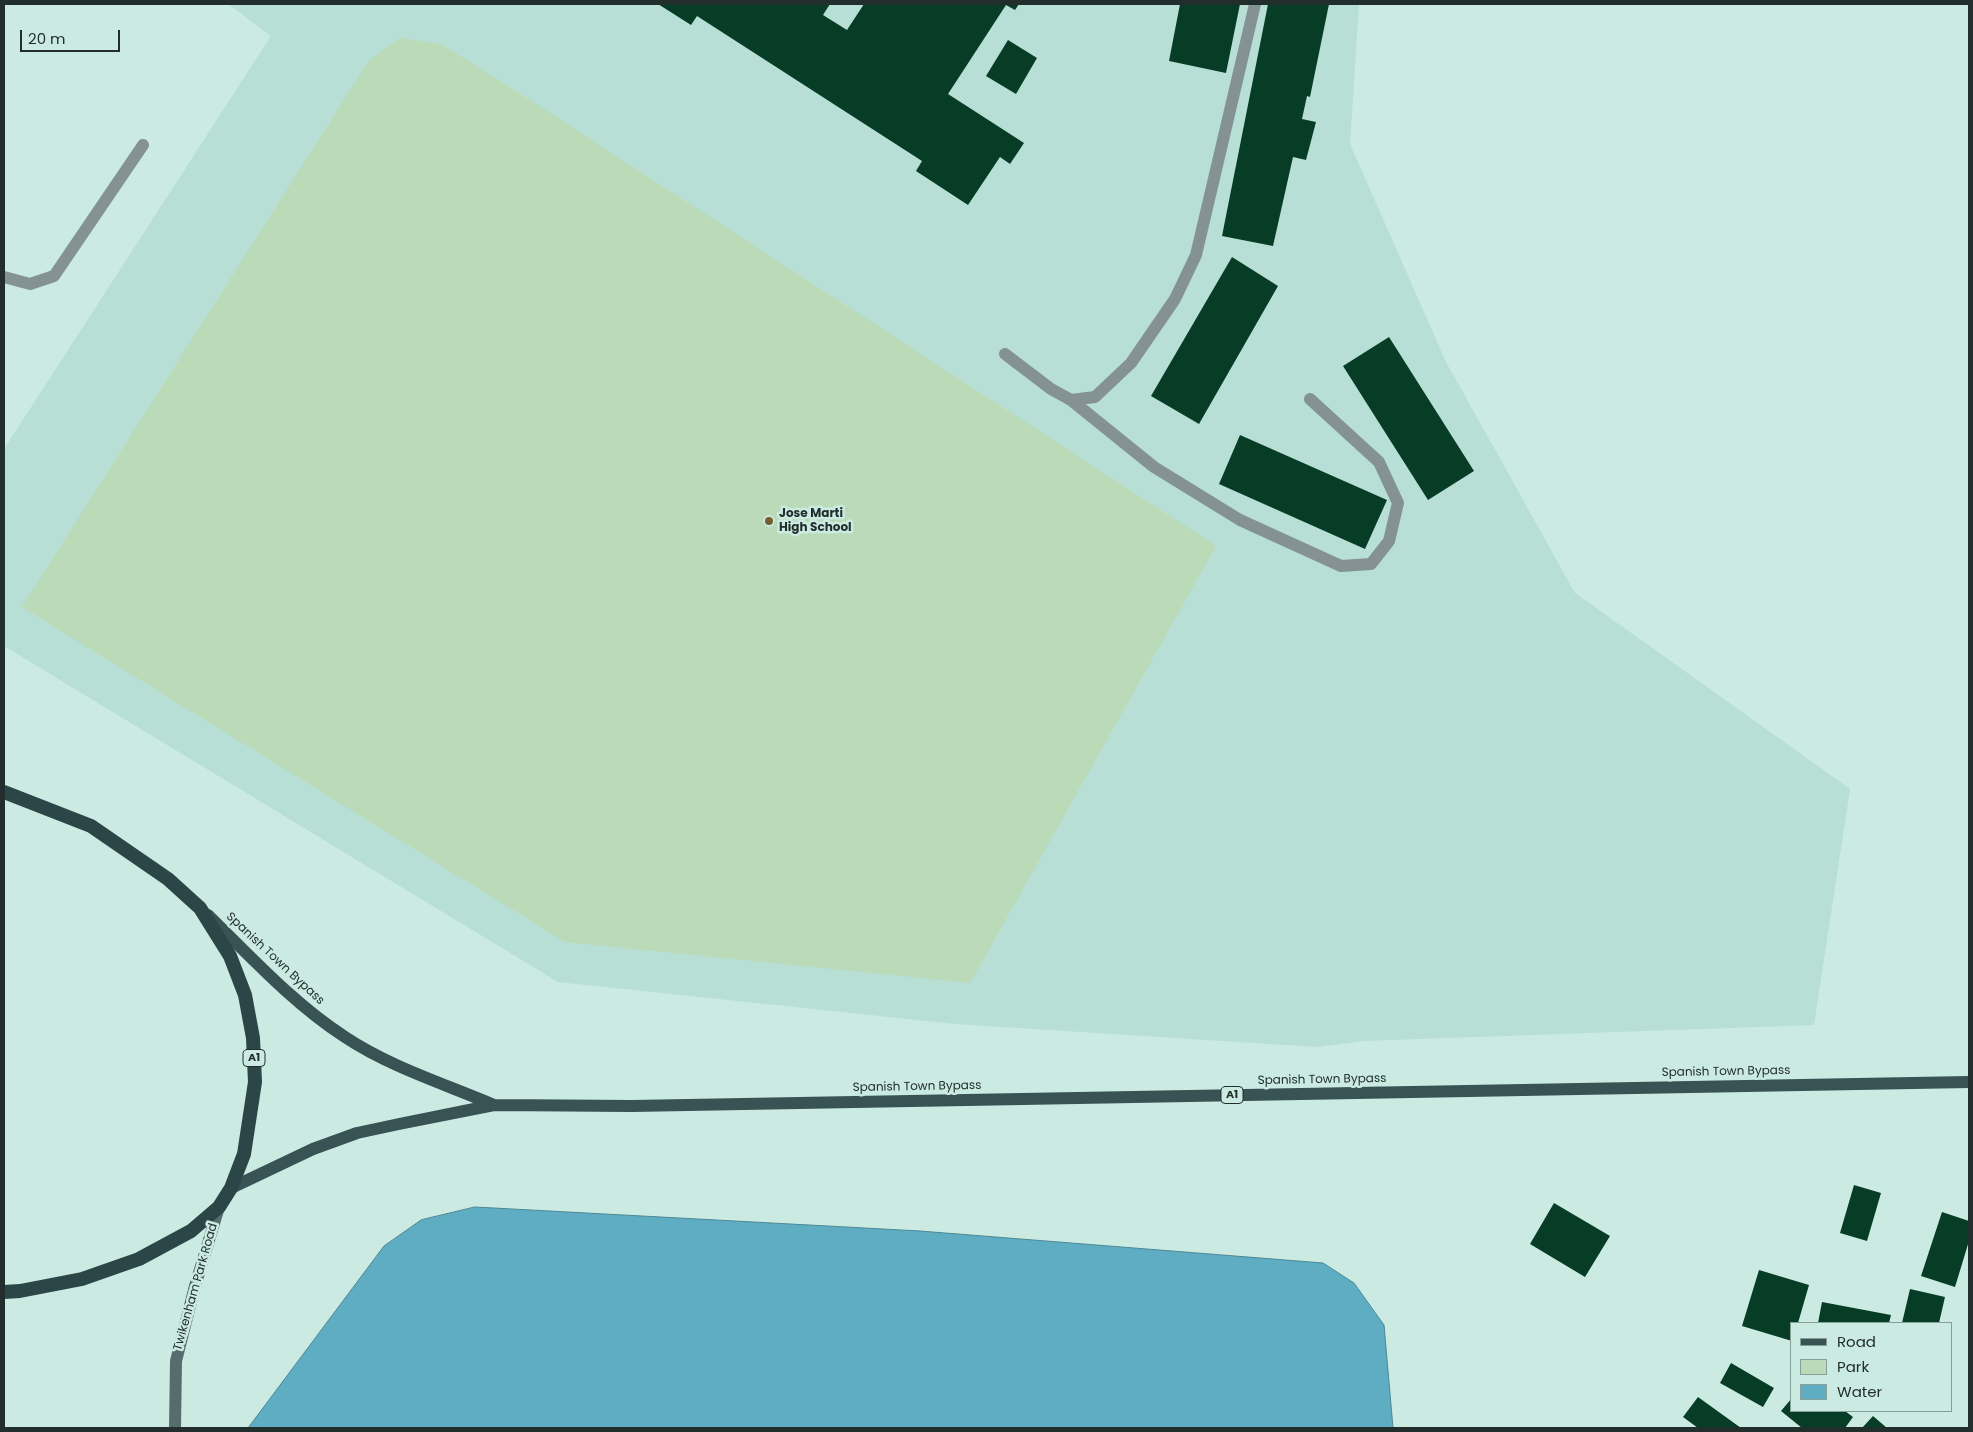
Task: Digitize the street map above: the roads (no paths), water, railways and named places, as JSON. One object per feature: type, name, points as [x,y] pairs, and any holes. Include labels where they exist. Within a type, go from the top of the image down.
[{"type":"highway","name":"A1","points":[[4,792],[91,826],[168,879],[200,908],[230,956],[245,996],[253,1038],[255,1082],[244,1154],[231,1188],[219,1207],[191,1232],[139,1259],[82,1279],[20,1292],[4,1292]]},
{"type":"main road","name":"Spanish Town Bypass","points":[[200,908],[303,1005],[345,1037],[380,1057],[494,1105]]},
{"type":"main road","name":"Spanish Town Bypass","points":[[231,1188],[313,1149],[357,1133],[494,1105],[632,1106],[1969,1082]]},
{"type":"main road","name":"Twikenham Park Road","points":[[175,1428],[176,1361],[195,1286],[219,1207]]},
{"type":"lane","points":[[1071,400],[1095,397],[1132,363],[1175,300],[1196,255],[1255,4]]},
{"type":"lane","points":[[4,277],[30,284],[54,276],[143,145]]},
{"type":"lane","points":[[1005,354],[1051,389],[1071,400],[1154,467],[1240,520],[1341,566],[1371,564],[1390,542],[1398,503],[1379,462],[1310,398]]},
{"type":"water","points":[[475,1207],[920,1231],[1323,1263],[1354,1283],[1384,1325],[1393,1428],[248,1428],[384,1246],[421,1220]]},
{"type":"place","name":"Jose Marti High School","points":[[769,521]]}]
